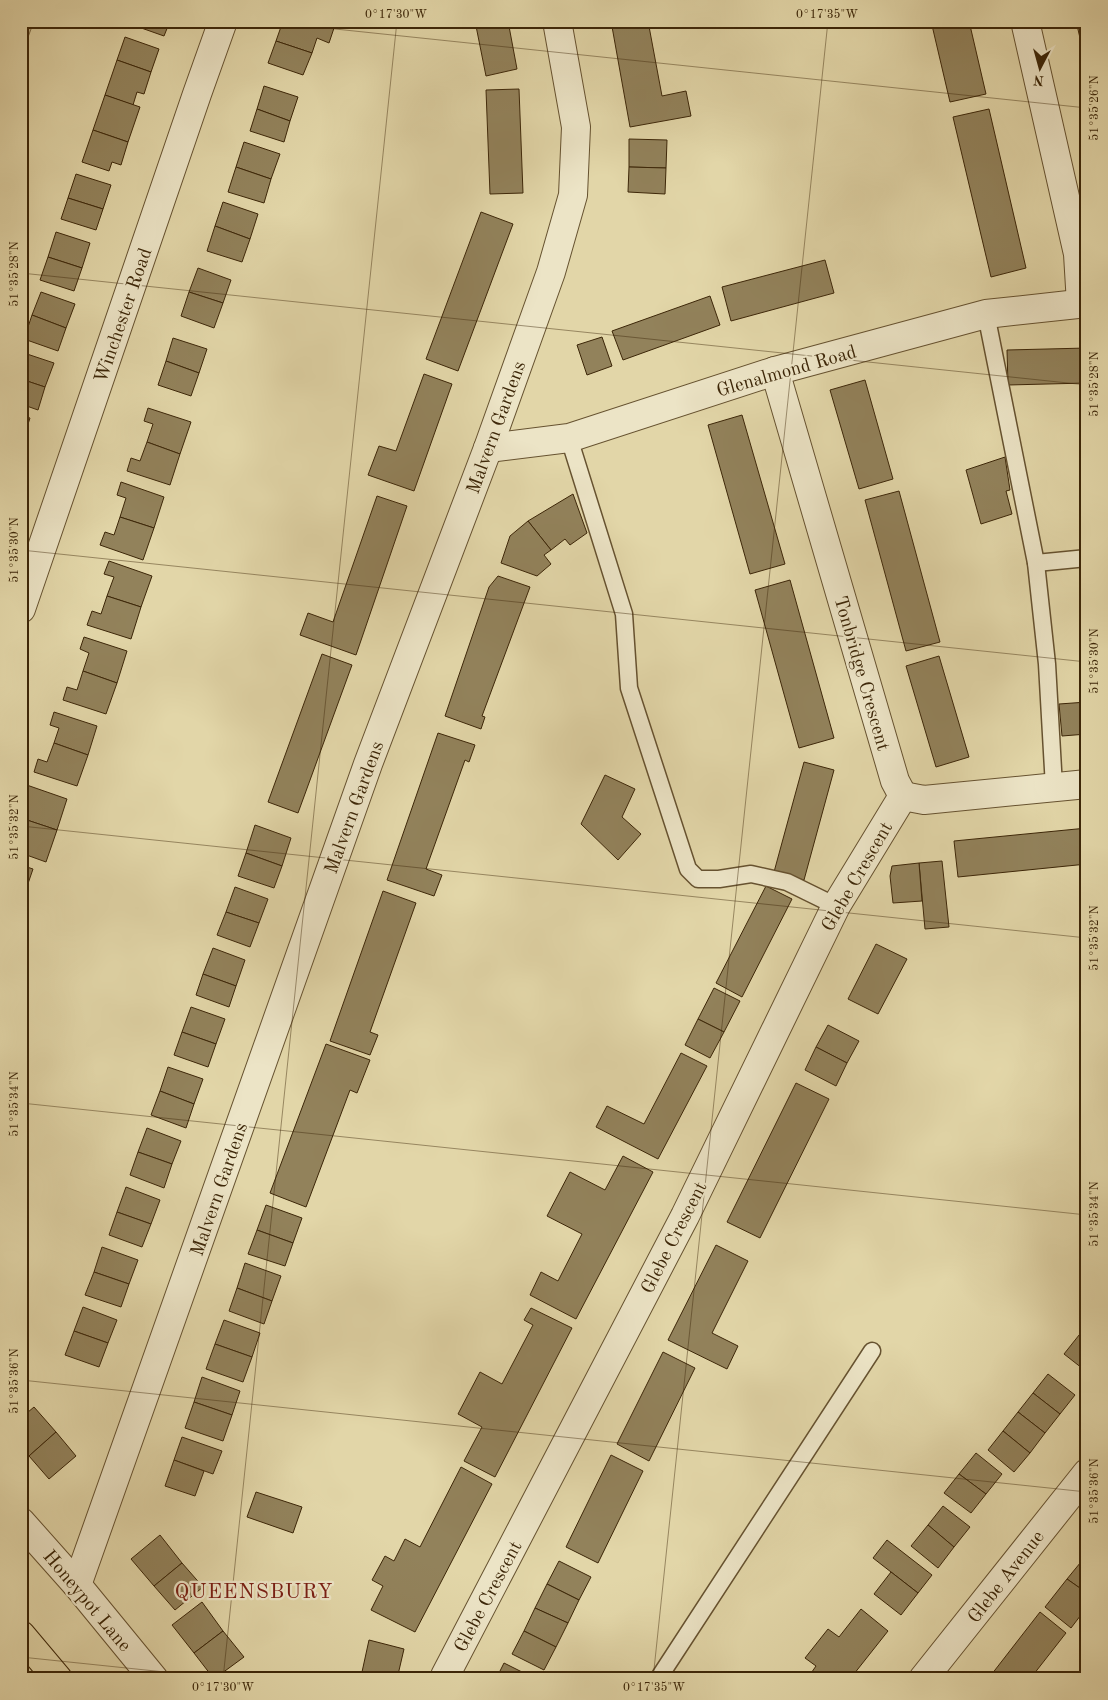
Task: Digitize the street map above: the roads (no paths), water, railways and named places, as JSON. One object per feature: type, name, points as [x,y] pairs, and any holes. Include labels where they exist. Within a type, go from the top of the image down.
[{"type":"main road","points":[[21,1635],[58,1679]]},
{"type":"street","name":"Winchester Road","points":[[21,609],[223,21]]},
{"type":"street","name":"Malvern Gardens","points":[[77,1585],[368,764],[488,448],[551,272],[572,195],[576,128],[557,21]]},
{"type":"street","points":[[1025,21],[1078,254],[1084,304]]},
{"type":"street","name":"Glenalmond Road","points":[[488,448],[569,438],[775,371],[986,314],[1084,304]]},
{"type":"street","name":"Tonbridge Crescent","points":[[775,371],[895,781],[903,796]]},
{"type":"street","points":[[903,796],[924,800],[1087,784]]},
{"type":"street","name":"Glebe Crescent","points":[[446,1679],[450,1667],[685,1216],[836,906],[903,796]]},
{"type":"street","name":"Glebe Avenue","points":[[923,1679],[1087,1473]]},
{"type":"street","name":"Honeypot Lane","points":[[21,1522],[77,1585],[154,1679]]},
{"type":"lane","points":[[986,314],[1036,563],[1047,664],[1054,787]]},
{"type":"lane","points":[[569,438],[624,614],[625,652],[629,688],[688,870],[698,880],[751,874],[787,882],[836,906]]},
{"type":"lane","points":[[1036,563],[1087,558]]},
{"type":"lane","points":[[658,1679],[872,1351]]},
{"type":"district","name":"QUEENSBURY","points":[[254,1591]]}]
